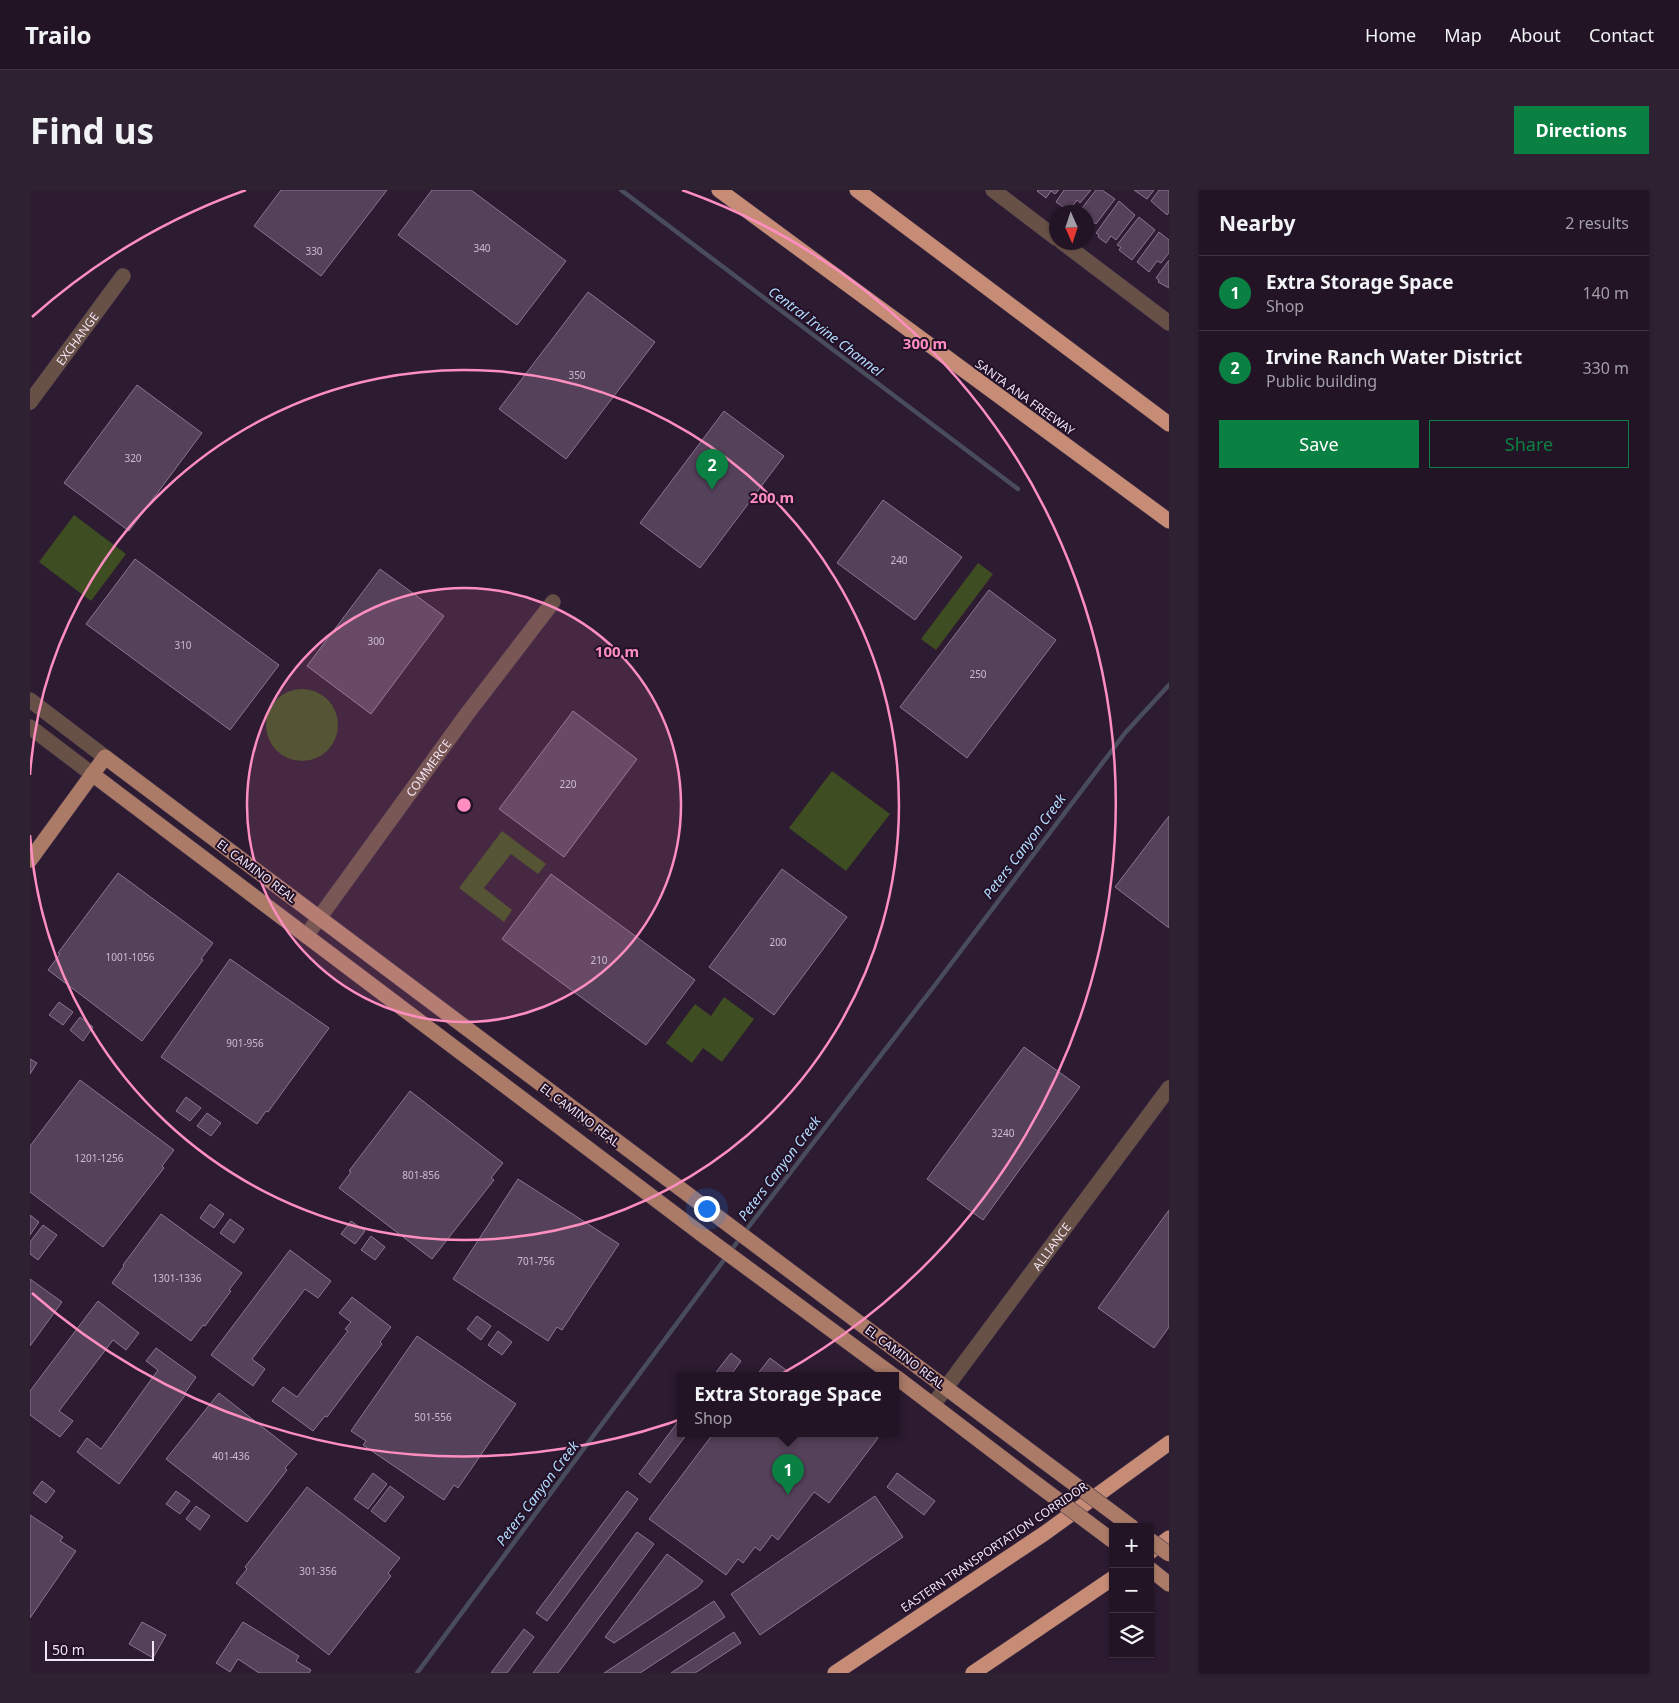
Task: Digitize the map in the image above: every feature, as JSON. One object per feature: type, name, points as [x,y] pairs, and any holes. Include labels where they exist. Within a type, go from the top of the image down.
[{"type":"highway","name":"SANTA ANA FREEWAY","points":[[719,190],[1169,521]]},
{"type":"highway","points":[[857,190],[1169,424]]},
{"type":"highway","name":"EASTERN TRANSPORTATION CORRIDOR","points":[[835,1673],[1045,1532],[1169,1443]]},
{"type":"highway","points":[[1154,1549],[1169,1538]]},
{"type":"highway","points":[[973,1673],[1109,1581]]},
{"type":"main road","name":"EL CAMINO REAL","points":[[105,757],[1127,1523]]},
{"type":"main road","points":[[30,860],[105,757]]},
{"type":"main road","name":"EL CAMINO REAL","points":[[92,774],[704,1236],[888,1372]]},
{"type":"main road","name":"EL CAMINO REAL","points":[[899,1380],[1109,1538]]},
{"type":"main road","points":[[1154,1543],[1169,1554]]},
{"type":"main road","points":[[1154,1573],[1169,1584]]},
{"type":"street","points":[[993,190],[1049,233]]},
{"type":"street","points":[[1073,250],[1169,323]]},
{"type":"street","name":"EXCHANGE","points":[[30,402],[123,276]]},
{"type":"street","name":"COMMERCE","points":[[306,936],[468,714],[553,602]]},
{"type":"street","name":"EL CAMINO REAL","points":[[30,700],[105,757]]},
{"type":"street","name":"EL CAMINO REAL","points":[[30,727],[92,774]]},
{"type":"street","name":"ALLIANCE","points":[[933,1405],[1169,1088]]},
{"type":"green space","points":[[74,515],[126,554],[91,601],[39,562]]},
{"type":"green space","points":[[978,563],[993,574],[936,650],[921,639]]},
{"type":"green space","points":[[302,689],[322,695],[332,705],[338,725],[332,745],[322,755],[302,761],[282,755],[272,745],[266,725],[272,705],[282,695]]},
{"type":"green space","points":[[832,771],[890,814],[846,871],[789,828]]},
{"type":"green space","points":[[502,831],[546,864],[538,874],[511,854],[484,888],[512,910],[504,922],[459,888]]},
{"type":"green space","points":[[724,997],[754,1019],[722,1062],[703,1048],[692,1063],[666,1043],[695,1004],[711,1016]]},
{"type":"building","points":[[281,190],[387,190],[321,276],[254,226]]},
{"type":"building","points":[[432,190],[471,190],[566,261],[517,325],[398,235]]},
{"type":"building","points":[[1038,190],[1059,190],[1055,194],[1051,191],[1046,198]]},
{"type":"building","points":[[1064,190],[1091,190],[1080,203],[1077,200],[1073,205],[1060,205],[1056,202]]},
{"type":"building","points":[[1096,190],[1102,190],[1115,199],[1096,224],[1094,223],[1094,205],[1084,205]]},
{"type":"building","points":[[1134,190],[1154,190],[1147,199]]},
{"type":"building","points":[[1159,190],[1169,190],[1169,212],[1167,215],[1151,201]]},
{"type":"building","points":[[1119,201],[1135,215],[1116,240],[1111,236],[1106,243],[1096,233]]},
{"type":"building","points":[[1139,217],[1155,230],[1132,260],[1119,250],[1121,247],[1117,245]]},
{"type":"building","points":[[1159,232],[1169,240],[1169,253],[1161,263],[1157,261],[1149,272],[1137,262]]},
{"type":"building","points":[[1169,260],[1169,288],[1158,282],[1159,280],[1156,278]]},
{"type":"building","points":[[588,292],[655,342],[566,459],[499,409]]},
{"type":"building","points":[[137,385],[202,433],[129,531],[64,483]]},
{"type":"building","points":[[724,411],[784,456],[700,568],[640,523]]},
{"type":"building","points":[[883,500],[962,557],[915,620],[837,563]]},
{"type":"building","points":[[135,559],[279,665],[230,730],[86,624]]},
{"type":"building","points":[[380,569],[444,616],[371,714],[307,666]]},
{"type":"building","points":[[989,590],[1056,640],[967,758],[900,707]]},
{"type":"building","points":[[573,711],[637,759],[564,857],[499,809]]},
{"type":"building","points":[[1169,816],[1169,928],[1115,887]]},
{"type":"building","points":[[782,869],[847,917],[774,1015],[709,967]]},
{"type":"building","points":[[118,873],[213,943],[201,959],[203,960],[142,1041],[48,970],[60,954],[58,953]]},
{"type":"building","points":[[551,874],[695,980],[646,1045],[502,939]]},
{"type":"building","points":[[230,959],[329,1028],[268,1112],[266,1111],[257,1124],[161,1057]]},
{"type":"building","points":[[59,1002],[73,1012],[63,1025],[49,1015]]},
{"type":"building","points":[[80,1017],[93,1027],[83,1041],[70,1030]]},
{"type":"building","points":[[1024,1047],[1080,1087],[983,1220],[927,1179]]},
{"type":"building","points":[[30,1059],[37,1063],[30,1074]]},
{"type":"building","points":[[80,1080],[174,1150],[162,1166],[164,1168],[103,1247],[30,1192],[30,1146]]},
{"type":"building","points":[[410,1091],[503,1163],[491,1178],[494,1180],[432,1259],[339,1188],[351,1172],[349,1171]]},
{"type":"building","points":[[186,1097],[201,1108],[190,1121],[176,1111]]},
{"type":"building","points":[[207,1113],[221,1123],[211,1136],[197,1126]]},
{"type":"building","points":[[518,1179],[619,1244],[562,1330],[557,1327],[548,1341],[453,1279]]},
{"type":"building","points":[[210,1204],[224,1214],[214,1228],[200,1218]]},
{"type":"building","points":[[1169,1210],[1169,1327],[1154,1348],[1098,1308]]},
{"type":"building","points":[[161,1214],[242,1273],[205,1326],[203,1325],[191,1341],[112,1283]]},
{"type":"building","points":[[30,1215],[39,1222],[30,1235]]},
{"type":"building","points":[[230,1219],[244,1229],[234,1243],[220,1233]]},
{"type":"building","points":[[351,1221],[365,1231],[355,1244],[341,1234]]},
{"type":"building","points":[[43,1225],[57,1235],[38,1260],[30,1254],[30,1242]]},
{"type":"building","points":[[371,1236],[385,1247],[375,1260],[361,1250]]},
{"type":"building","points":[[290,1250],[331,1281],[318,1298],[305,1289],[252,1359],[265,1369],[253,1386],[211,1355]]},
{"type":"building","points":[[30,1279],[62,1302],[30,1346]]},
{"type":"building","points":[[352,1297],[391,1327],[380,1342],[382,1344],[327,1417],[325,1416],[313,1431],[272,1401],[283,1387],[297,1397],[348,1331],[345,1329],[351,1322],[339,1313]]},
{"type":"building","points":[[98,1301],[139,1333],[126,1350],[113,1340],[59,1411],[73,1421],[60,1437],[30,1415],[30,1391]]},
{"type":"building","points":[[477,1316],[491,1326],[481,1340],[467,1329]]},
{"type":"building","points":[[498,1331],[512,1342],[502,1355],[488,1345]]},
{"type":"building","points":[[417,1336],[516,1404],[458,1488],[454,1485],[444,1500],[363,1445],[366,1441],[351,1431]]},
{"type":"building","points":[[156,1348],[196,1377],[186,1394],[119,1484],[77,1452],[87,1438],[101,1449],[158,1370],[146,1361]]},
{"type":"building","points":[[731,1353],[741,1361],[733,1372],[716,1372]]},
{"type":"building","points":[[770,1358],[789,1372],[759,1372]]},
{"type":"building","points":[[219,1393],[297,1454],[247,1522],[166,1459]]},
{"type":"building","points":[[677,1423],[677,1437],[685,1437],[650,1483],[639,1474]]},
{"type":"building","points":[[711,1437],[878,1438],[829,1503],[814,1492],[778,1540],[772,1535],[760,1551],[755,1547],[743,1563],[738,1559],[726,1575],[649,1519]]},
{"type":"building","points":[[373,1473],[387,1484],[368,1509],[354,1499]]},
{"type":"building","points":[[897,1473],[935,1501],[924,1515],[887,1487]]},
{"type":"building","points":[[42,1481],[55,1491],[46,1503],[33,1493]]},
{"type":"building","points":[[390,1486],[404,1497],[385,1522],[371,1511]]},
{"type":"building","points":[[307,1487],[400,1558],[388,1573],[391,1576],[329,1655],[236,1583],[247,1569],[245,1567]]},
{"type":"building","points":[[176,1491],[190,1501],[180,1514],[166,1504]]},
{"type":"building","points":[[627,1491],[638,1499],[547,1621],[536,1613]]},
{"type":"building","points":[[875,1496],[903,1537],[760,1635],[731,1594]]},
{"type":"building","points":[[196,1506],[210,1516],[200,1530],[186,1519]]},
{"type":"building","points":[[30,1515],[63,1537],[60,1541],[76,1551],[30,1618]]},
{"type":"building","points":[[637,1532],[654,1544],[558,1673],[533,1673]]},
{"type":"building","points":[[667,1554],[703,1581],[698,1587],[614,1643],[605,1637]]},
{"type":"building","points":[[714,1601],[725,1617],[640,1673],[604,1673]]},
{"type":"building","points":[[142,1622],[166,1635],[153,1658],[129,1644]]},
{"type":"building","points":[[243,1622],[299,1656],[296,1661],[311,1670],[309,1673],[259,1673],[238,1659],[230,1672],[216,1663]]},
{"type":"building","points":[[524,1629],[534,1637],[507,1673],[491,1673]]},
{"type":"building","points":[[734,1632],[741,1643],[695,1673],[671,1673]]},
{"type":"waterway","name":"Central Irvine Channel","points":[[621,190],[1018,489]]},
{"type":"waterway","name":"Peters Canyon Creek","points":[[417,1673],[753,1221],[935,985],[1125,733],[1169,685]]},
{"type":"place","name":"Irvine Ranch Water District","points":[[712,490]]},
{"type":"place","name":"Extra Storage Space","points":[[788,1495]]}]
